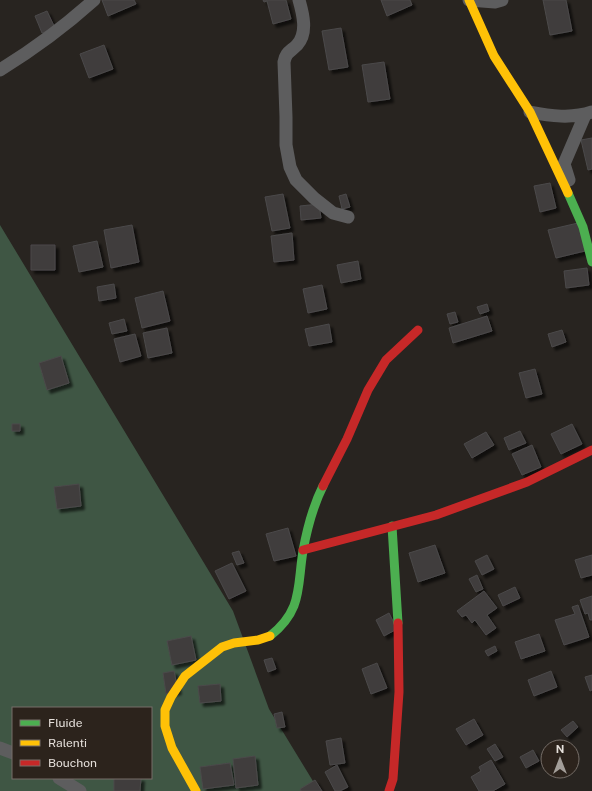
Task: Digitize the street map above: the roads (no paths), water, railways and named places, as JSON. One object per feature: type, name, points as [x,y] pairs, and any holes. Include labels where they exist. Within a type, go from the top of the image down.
[{"type":"street","points":[[0,70],[29,52],[76,16],[94,0]]},
{"type":"street","points":[[298,0],[302,11],[303,36],[286,55],[284,62],[286,145],[290,167],[296,180],[314,198],[333,212],[348,217]]},
{"type":"street","points":[[502,0],[495,2],[469,0],[494,56],[530,112],[583,227]]},
{"type":"street","points":[[530,112],[563,116],[588,113]]},
{"type":"street","points":[[588,113],[564,164],[592,262]]},
{"type":"street","points":[[196,791],[172,748],[165,726],[165,710],[171,697],[185,676],[222,647],[234,643],[258,640],[269,636],[278,629],[286,619],[297,599],[309,524],[319,495],[347,439],[368,390],[386,360],[418,330]]},
{"type":"street","points":[[304,550],[436,515],[527,482],[592,450]]},
{"type":"street","points":[[389,791],[393,778],[399,692],[398,614],[392,526]]},
{"type":"street","points":[[0,748],[12,753]]},
{"type":"street","points":[[61,779],[80,791]]}]
